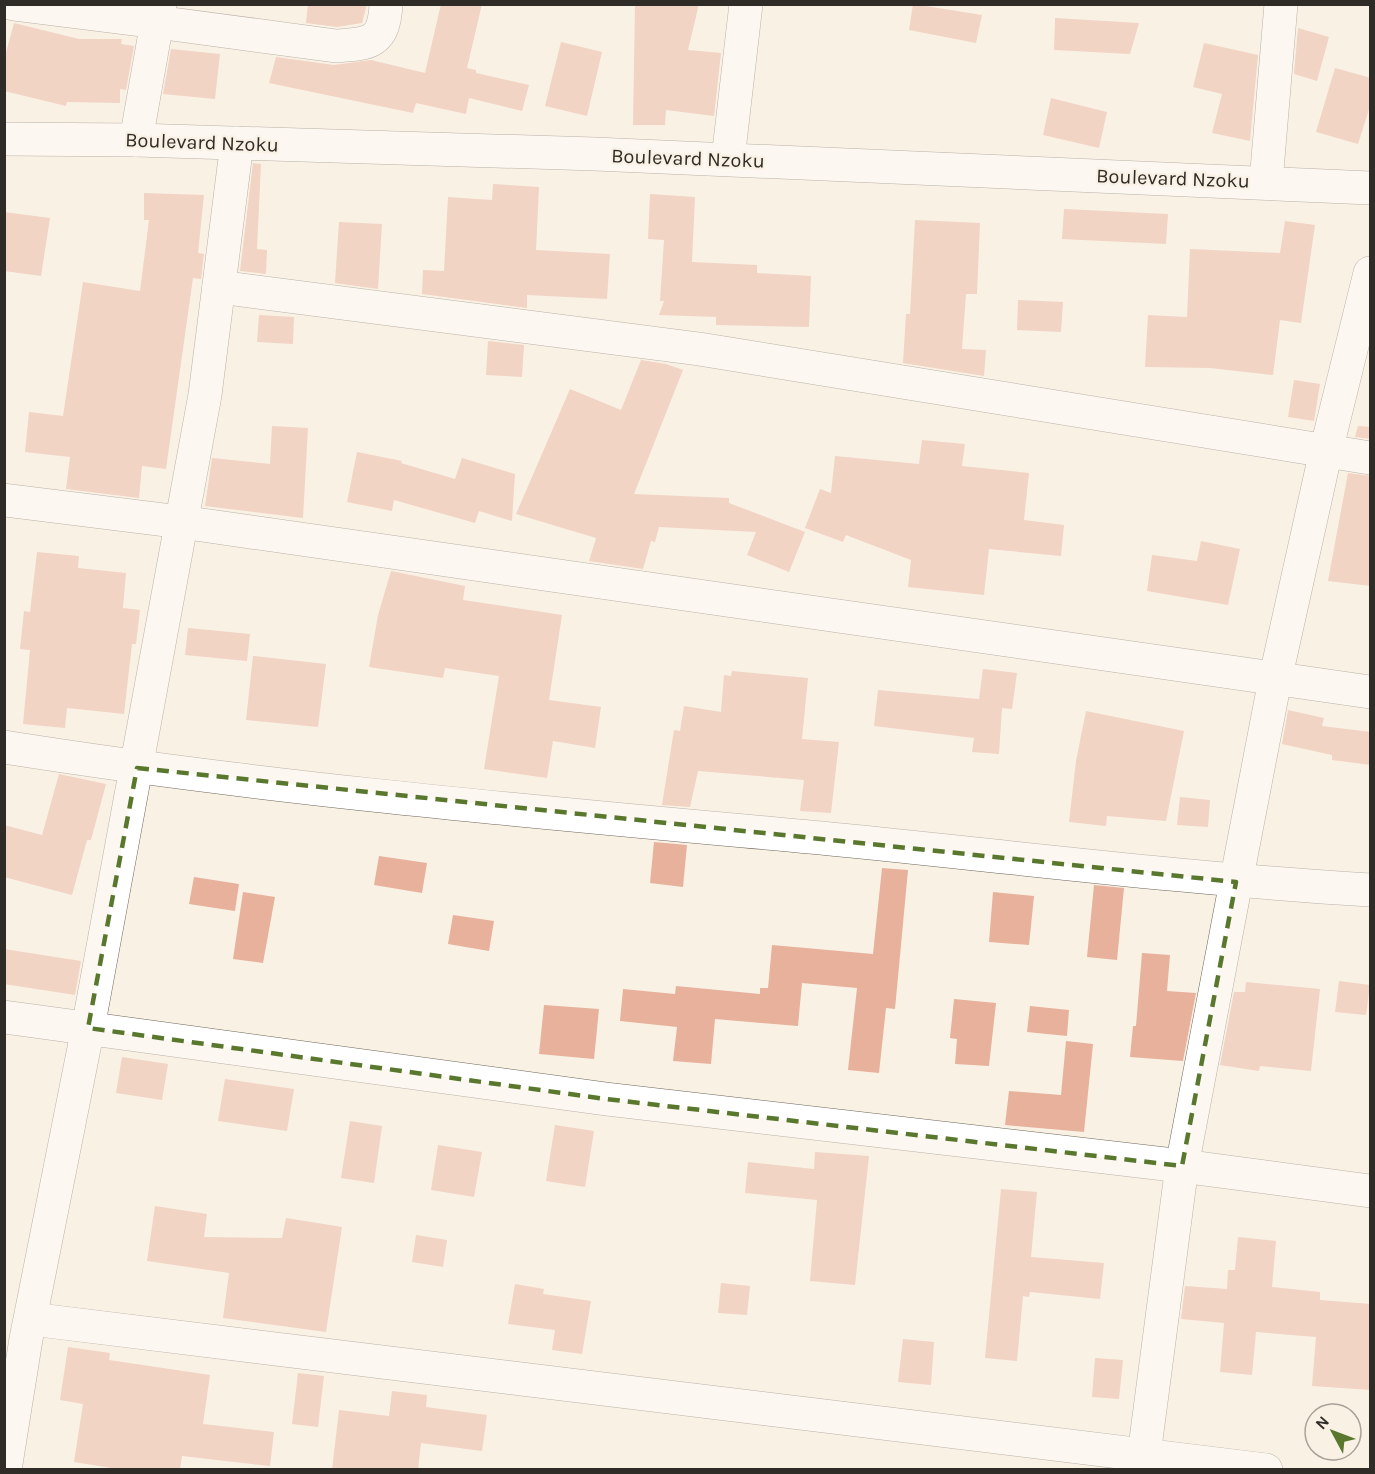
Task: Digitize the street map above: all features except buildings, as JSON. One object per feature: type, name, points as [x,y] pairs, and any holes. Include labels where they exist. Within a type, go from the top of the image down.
[{"type":"street","points":[[13,4],[158,13],[336,46],[362,45],[375,40],[385,23],[386,4]]},
{"type":"street","points":[[728,159],[746,4]]},
{"type":"street","points":[[1266,182],[1281,4]]},
{"type":"street","points":[[136,140],[158,13]]},
{"type":"street","name":"Boulevard Nzoku","points":[[4,139],[136,140],[728,159],[1371,188]]},
{"type":"street","points":[[5,1470],[20,1331],[88,1028],[205,395],[237,143]]},
{"type":"street","points":[[1144,1461],[1182,1166],[1236,882],[1275,680],[1326,451],[1371,273]]},
{"type":"street","points":[[219,287],[699,349],[1371,458]]},
{"type":"street","points":[[4,500],[181,522],[1371,692]]},
{"type":"street","points":[[4,747],[137,768],[651,822],[950,850],[1236,882],[1371,890]]},
{"type":"street","points":[[4,1017],[606,1099],[1182,1166],[1371,1191]]},
{"type":"street","points":[[20,1331],[1144,1461],[1266,1470]]},
{"type":"highlighted area","points":[[137,768],[1236,882],[1182,1166],[606,1099],[88,1028]]}]
